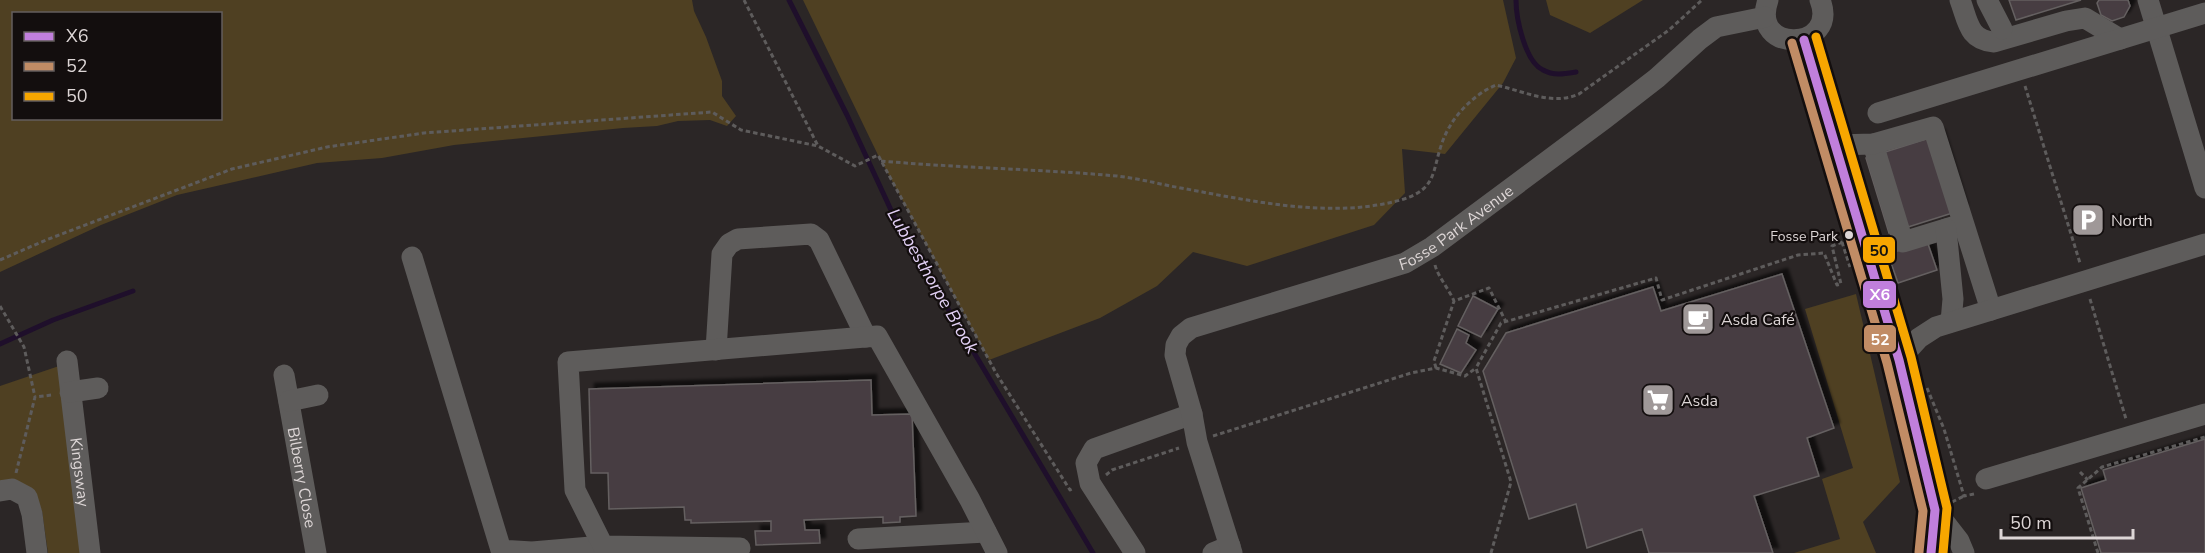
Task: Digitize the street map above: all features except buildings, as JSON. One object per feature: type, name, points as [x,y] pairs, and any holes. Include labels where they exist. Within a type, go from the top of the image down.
[{"type":"street","points":[[1767,8],[1773,32],[1787,40],[1804,40],[1818,28],[1823,11],[1820,0]]},
{"type":"street","points":[[1960,0],[1971,30],[1985,41],[1994,42],[2066,21],[2085,18]]},
{"type":"street","points":[[1972,0],[1987,27],[1995,30],[2070,12],[2085,18],[2120,39]]},
{"type":"street","points":[[1987,0],[2002,29]]},
{"type":"street","points":[[2148,0],[2204,183]]},
{"type":"street","name":"Fosse Park Avenue","points":[[1225,551],[1192,414],[1175,355],[1180,336],[1191,327],[1405,263],[1432,247],[1604,119],[1657,78],[1716,27],[1767,8]]},
{"type":"street","points":[[1878,113],[2205,13]]},
{"type":"street","points":[[1804,40],[1899,360],[1935,510],[1931,553]]},
{"type":"street","points":[[1928,98],[1954,226],[1990,310]]},
{"type":"street","points":[[1836,145],[1874,144],[1933,126]]},
{"type":"street","points":[[1874,144],[1903,242],[1954,226]]},
{"type":"street","points":[[1951,322],[1954,226]]},
{"type":"street","points":[[716,350],[722,254],[729,244],[738,239],[811,234],[819,240],[866,338]]},
{"type":"street","points":[[1899,360],[1926,332],[1951,322],[2205,244]]},
{"type":"street","points":[[412,257],[501,550],[532,552],[740,548]]},
{"type":"street","points":[[603,549],[575,490],[567,362],[878,336],[970,500],[997,553]]},
{"type":"street","name":"Kingsway","points":[[67,361],[90,553]]},
{"type":"street","name":"Bilberry Close","points":[[284,375],[316,553]]},
{"type":"street","points":[[70,392],[98,388]]},
{"type":"street","points":[[289,401],[318,395]]},
{"type":"street","points":[[1136,553],[1092,487],[1086,463],[1094,449],[1192,414]]},
{"type":"street","points":[[1984,485],[2205,414]]},
{"type":"street","points":[[6,490],[27,497],[32,514],[37,553]]},
{"type":"street","points":[[1935,510],[1959,542],[1964,553]]},
{"type":"street","points":[[858,539],[986,532]]},
{"type":"path","points":[[744,0],[818,146]]},
{"type":"path","points":[[881,161],[1119,176],[1242,199],[1305,207],[1358,207],[1403,199],[1420,192],[1431,181],[1442,143],[1453,122],[1475,97],[1487,89],[1496,85],[1556,100],[1574,97],[1669,30],[1702,0]]},
{"type":"path","points":[[0,260],[46,240],[232,169],[327,147],[424,133],[712,112],[741,130],[818,146],[855,166],[878,155],[996,373],[1070,490],[1078,486],[1084,492],[1112,470],[1411,373],[1436,368],[1465,376],[1476,368],[1501,323],[1656,278],[1662,300],[1798,255],[1824,253],[1838,285],[1841,284],[1832,246],[1862,235]]},
{"type":"path","points":[[1432,247],[1437,271],[1449,288],[1454,301],[1434,361],[1436,368]]},
{"type":"path","points":[[1454,301],[1489,288],[1506,322]]},
{"type":"path","points":[[0,306],[24,347],[35,397],[6,490]]},
{"type":"path","points":[[1476,368],[1510,482],[1491,553]]},
{"type":"path","points":[[1926,386],[1944,429],[1964,496],[1984,485]]},
{"type":"path","points":[[35,397],[70,392]]},
{"type":"path","points":[[2098,553],[2078,488],[2102,467],[2205,437]]},
{"type":"path","points":[[2080,472],[2088,480]]},
{"type":"shaded area","points":[[0,0],[692,0],[694,11],[722,81],[722,96],[736,116],[727,126],[710,120],[678,121],[657,126],[454,145],[382,158],[317,163],[177,195],[101,225],[0,272]]},
{"type":"shaded area","points":[[803,0],[1503,0],[1516,58],[1503,83],[1445,154],[1402,149],[1405,193],[1374,225],[1247,266],[1193,252],[1157,286],[1100,318],[989,360],[878,155]]},
{"type":"shaded area","points":[[1546,0],[1643,0],[1590,33],[1550,15]]},
{"type":"shaded area","points":[[1856,294],[1900,482],[1863,522],[1876,553],[1794,553],[1840,539],[1822,479],[1853,468],[1805,309]]},
{"type":"shaded area","points":[[62,365],[84,553],[48,553],[42,511],[32,490],[0,483],[0,386]]},
{"type":"waterway","name":"Lubbesthorpe Brook","points":[[789,0],[847,115],[897,223],[1093,553]]},
{"type":"waterway","points":[[1516,0],[1523,39],[1531,58],[1547,72],[1555,74],[1576,72]]},
{"type":"waterway","points":[[0,344],[53,320],[133,291]]},
{"type":"transit line","name":"50","points":[[1816,37],[1911,357],[1947,508],[1943,553]]},
{"type":"transit line","name":"X6","points":[[1804,40],[1899,360],[1935,510],[1931,553]]},
{"type":"transit line","name":"52","points":[[1792,43],[1887,363],[1923,511],[1919,552]]},
{"type":"place","name":"North","points":[[2088,220]]},
{"type":"place","name":"Fosse Park","points":[[1849,235]]},
{"type":"place","name":"Asda Café","points":[[1698,319]]},
{"type":"place","name":"Asda","points":[[1658,400]]}]
